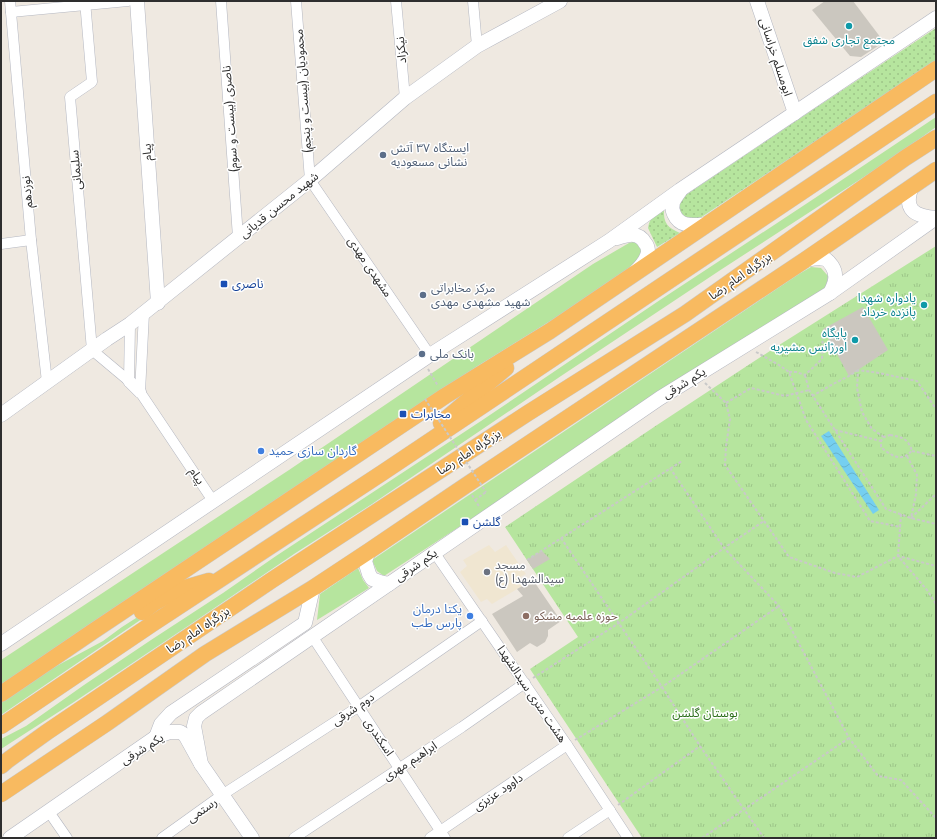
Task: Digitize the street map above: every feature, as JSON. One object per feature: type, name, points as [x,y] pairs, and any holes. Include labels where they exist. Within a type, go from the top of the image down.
[{"type":"highway","points":[[1,694],[445,396],[550,331],[936,69]]},
{"type":"highway","points":[[1,726],[936,102]]},
{"type":"highway","name":"بزرگراه امام رضا","points":[[1,766],[47,732],[272,580],[528,413],[685,314],[936,138]]},
{"type":"highway","points":[[1,794],[107,723],[204,654],[313,588],[369,551],[805,260],[936,170]]},
{"type":"highway","points":[[528,413],[741,302]]},
{"type":"highway","points":[[382,473],[550,331]]},
{"type":"highway","points":[[47,663],[71,657],[154,603],[178,590],[226,576]]},
{"type":"highway","points":[[1,757],[47,732]]},
{"type":"main road","name":"پیام","points":[[137,1],[158,303]]},
{"type":"main road","name":"شهید محسن قدیانی","points":[[1,415],[158,303],[310,180],[405,98],[477,46],[547,5],[560,1]]},
{"type":"main road","name":"ابومسلم خراسانی","points":[[757,1],[794,114]]},
{"type":"main road","points":[[1,644],[426,357],[608,241],[680,190],[936,18]]},
{"type":"main road","points":[[912,186],[908,195],[911,209],[918,215],[936,218]]},
{"type":"main road","points":[[680,190],[673,202],[672,210],[675,218],[682,224],[693,226],[707,224]]},
{"type":"main road","name":"یکم شرقی","points":[[201,764],[194,726],[196,718],[201,713],[660,398],[830,293],[936,218]]},
{"type":"main road","points":[[608,241],[625,235],[635,234],[643,238],[647,244],[648,252],[645,261],[634,273]]},
{"type":"main road","points":[[805,260],[821,258],[827,259],[836,276],[834,287],[830,293]]},
{"type":"main road","points":[[369,551],[365,561],[372,579],[389,584]]},
{"type":"main road","points":[[156,737],[162,724],[171,713],[305,623],[313,588]]},
{"type":"main road","name":"یکم شرقی","points":[[10,838],[156,737],[170,732],[180,732],[185,735],[201,764]]},
{"type":"main road","points":[[201,764],[252,838]]},
{"type":"street","name":"نوزدهم","points":[[10,1],[31,240],[47,382]]},
{"type":"street","points":[[11,12],[86,3],[128,1]]},
{"type":"street","name":"ناصری (بیست و سوم)","points":[[221,1],[238,237]]},
{"type":"street","name":"محمودیان (بیست و پنجم)","points":[[296,1],[310,180]]},
{"type":"street","name":"نیکزاد","points":[[396,1],[405,98]]},
{"type":"street","points":[[473,1],[477,46]]},
{"type":"street","name":"سلیمانی","points":[[86,3],[92,82],[70,97],[92,350]]},
{"type":"street","name":"مشهدی مهدی","points":[[310,180],[426,357]]},
{"type":"street","points":[[1,244],[31,240]]},
{"type":"street","points":[[140,392],[144,313]]},
{"type":"street","points":[[128,381],[130,324]]},
{"type":"street","name":"پیام","points":[[92,350],[140,392],[213,500]]},
{"type":"street","name":"هشت متری سیدالشهدا","points":[[434,552],[525,683],[628,838]]},
{"type":"street","name":"دوم شرقی","points":[[222,795],[358,707],[482,621]]},
{"type":"street","name":"اسکندری","points":[[312,636],[443,834]]},
{"type":"street","name":"ابراهیم مهری","points":[[294,838],[468,723],[525,683]]},
{"type":"street","name":"داوود عزیزی","points":[[430,838],[443,834],[567,745]]},
{"type":"street","name":"رستمی","points":[[162,838],[222,795]]},
{"type":"street","points":[[568,838],[610,810]]},
{"type":"street","points":[[49,812],[67,838]]},
{"type":"path","points":[[805,375],[822,359],[823,329]]},
{"type":"path","points":[[745,346],[789,372],[796,372],[805,375]]},
{"type":"path","points":[[426,357],[440,388]]},
{"type":"path","points":[[858,370],[857,388],[862,412],[872,429],[884,437]]},
{"type":"path","points":[[812,396],[858,370],[917,381],[936,409]]},
{"type":"path","points":[[789,372],[806,420],[870,521],[900,527]]},
{"type":"path","points":[[697,375],[726,403],[730,419],[725,465],[789,557],[836,573],[857,578],[898,556],[936,566]]},
{"type":"path","points":[[805,375],[812,396],[886,509],[911,518],[936,524]]},
{"type":"path","points":[[726,403],[751,388],[785,396],[809,390]]},
{"type":"path","points":[[425,399],[486,492],[474,500]]},
{"type":"path","points":[[835,430],[881,441]]},
{"type":"path","points":[[890,435],[898,436],[910,444],[912,451],[907,456],[902,457],[892,455],[881,447],[881,441],[884,437],[890,435]]},
{"type":"path","points":[[912,451],[936,456]]},
{"type":"path","points":[[907,456],[916,475],[916,494],[911,518]]},
{"type":"path","points":[[527,560],[682,460]]},
{"type":"path","points":[[670,468],[724,548],[780,606],[849,738],[878,776],[901,780],[936,818]]},
{"type":"path","points":[[911,518],[936,494]]},
{"type":"path","points":[[901,514],[898,556],[927,590],[936,604]]},
{"type":"path","points":[[525,683],[619,623],[764,521]]},
{"type":"path","points":[[561,538],[662,686],[700,746],[764,838]]},
{"type":"path","points":[[567,745],[662,686],[780,606]]},
{"type":"path","points":[[702,838],[849,738]]},
{"type":"path","points":[[610,810],[700,746]]},
{"type":"shaded area","points":[[489,545],[495,552],[506,545],[526,574],[520,577],[522,586],[492,604],[487,599],[481,602],[460,572],[467,566],[463,560]]},
{"type":"green space","points":[[936,28],[936,61],[697,220],[682,217],[676,203],[677,201]]},
{"type":"green space","points":[[936,117],[936,127],[890,160],[722,269],[372,504],[294,554],[74,702],[1,749],[1,739],[26,726],[84,685],[276,556]]},
{"type":"green space","points":[[664,209],[664,218],[669,227],[680,233],[657,247],[648,228],[652,218]]},
{"type":"green space","points":[[637,241],[643,252],[629,272],[476,367],[23,671],[1,684],[1,660],[289,470],[593,264],[629,243]]},
{"type":"green space","name":"بوستان گلشن","points":[[936,246],[936,838],[642,838],[530,669],[578,637],[505,527],[776,347]]},
{"type":"green space","points":[[811,267],[821,268],[828,276],[826,287],[384,576],[377,571],[372,560]]},
{"type":"green space","points":[[358,568],[363,580],[369,588],[317,620],[320,594]]},
{"type":"green space","points":[[180,593],[1,715],[1,703],[51,669],[103,641],[158,604]]},
{"type":"water","points":[[829,431],[879,510],[873,514],[821,436]]},
{"type":"building","name":"مجتمع تجاری شفق","points":[[825,1],[853,1],[884,42],[861,57],[850,56],[812,10]]},
{"type":"building","name":"پایگاه اورژانس مشیریه","points":[[863,307],[888,350],[849,376],[823,329]]},
{"type":"building","points":[[542,551],[550,559],[533,569],[527,560]]},
{"type":"building","name":"حوزه علمیه مشکو","points":[[525,579],[533,580],[561,621],[548,630],[548,636],[545,642],[537,647],[530,643],[517,652],[492,614],[523,596],[517,589],[526,584]]},
{"type":"place","name":"مجتمع تجاری شفق","points":[[849,26]]},
{"type":"place","name":"ایستگاه ۳۷ آتش نشانی مسعودیه","points":[[383,155]]},
{"type":"place","name":"ناصری","points":[[224,284]]},
{"type":"place","name":"مرکز مخابراتی شهید مشهدی مهدی","points":[[423,295]]},
{"type":"place","name":"یادواره شهدا پانزده خرداد","points":[[924,305]]},
{"type":"place","name":"پایگاه اورژانس مشیریه","points":[[855,340]]},
{"type":"place","name":"بانک ملی","points":[[422,354]]},
{"type":"place","name":"مخابرات","points":[[403,414]]},
{"type":"place","name":"گاردان سازی حمید","points":[[261,451]]},
{"type":"place","name":"گلشن","points":[[465,522]]},
{"type":"place","name":"مسجد سیدالشهدا (ع)","points":[[487,572]]},
{"type":"place","name":"یکتا درمان پارس طب","points":[[470,616]]},
{"type":"place","name":"حوزه علمیه مشکو","points":[[526,616]]}]
